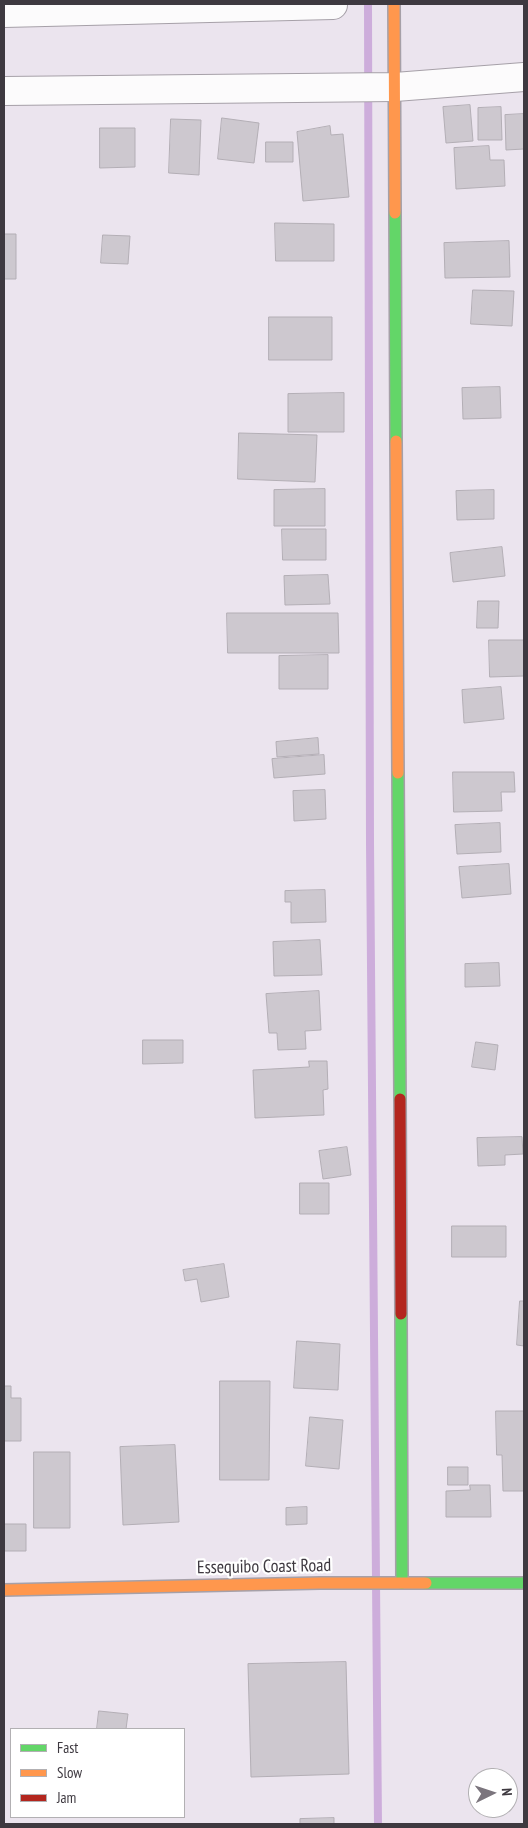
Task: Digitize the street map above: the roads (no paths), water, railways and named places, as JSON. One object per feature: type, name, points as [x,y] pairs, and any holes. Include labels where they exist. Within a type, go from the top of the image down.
[{"type":"street","points":[[394,4],[396,809],[402,1583]]},
{"type":"street","points":[[4,13],[333,5]]},
{"type":"street","points":[[4,91],[395,86],[524,77]]},
{"type":"street","name":"Essequibo Coast Road","points":[[4,1590],[402,1583],[524,1583]]},
{"type":"waterway","points":[[368,4],[370,843],[378,1824]]}]
